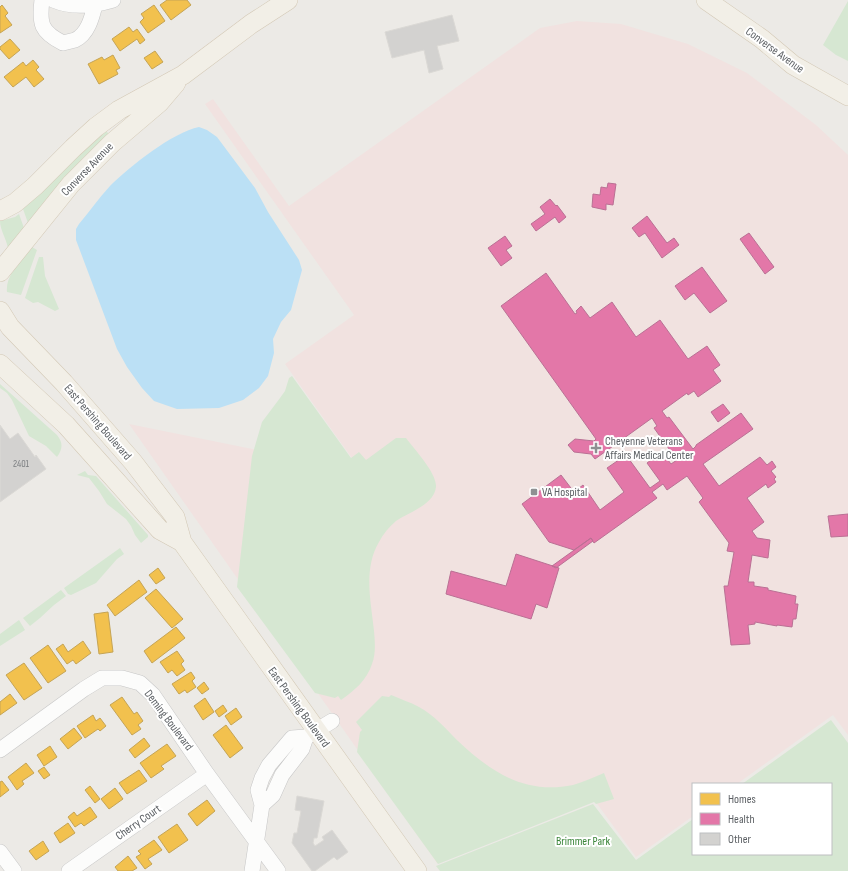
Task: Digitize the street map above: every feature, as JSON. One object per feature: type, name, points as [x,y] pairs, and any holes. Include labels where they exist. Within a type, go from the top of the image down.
[{"type":"main road","name":"Converse Avenue","points":[[0,211],[16,203],[96,127],[119,110],[183,75],[251,24],[288,0]]},
{"type":"main road","name":"Converse Avenue","points":[[706,0],[762,39],[793,65],[848,96]]},
{"type":"main road","name":"Converse Avenue","points":[[0,272],[72,184],[112,143],[159,103],[183,75]]},
{"type":"main road","name":"East Pershing Boulevard","points":[[0,312],[10,328],[64,382],[133,462],[175,517],[182,542],[311,734],[417,871]]},
{"type":"main road","name":"East Pershing Boulevard","points":[[0,364],[66,425],[160,530],[182,542]]},
{"type":"street","points":[[42,0],[40,12],[43,26],[50,36],[63,43],[77,39],[85,31],[92,20],[95,5]]},
{"type":"street","points":[[52,0],[77,6],[95,5],[113,0]]},
{"type":"street","name":"Deming Boulevard","points":[[0,750],[84,689],[102,678],[122,678],[140,683],[153,695],[207,774],[278,871]]},
{"type":"street","points":[[252,871],[262,805],[273,794],[282,775],[302,749],[311,734],[332,721]]},
{"type":"street","name":"Cherry Court","points":[[69,871],[207,774]]},
{"type":"street","points":[[0,852],[14,871]]},
{"type":"shaded area","name":"Cheyenne Veterans Affairs Medical Center","points":[[577,21],[621,24],[688,44],[747,73],[816,125],[848,155],[848,735],[833,715],[738,783],[692,783],[692,817],[636,857],[595,801],[437,863],[129,424],[361,471],[285,364],[354,315],[205,104],[213,99],[289,206],[540,28]]},
{"type":"green space","points":[[848,1],[848,61],[836,55],[823,45]]},
{"type":"green space","points":[[106,131],[109,134],[83,158],[28,223],[23,209],[53,179]]},
{"type":"green space","points":[[19,214],[24,228],[8,249],[0,221],[15,217]]},
{"type":"green space","points":[[32,247],[37,250],[21,295],[7,292],[7,286],[11,274]]},
{"type":"green space","points":[[39,257],[43,257],[45,276],[59,309],[55,311],[38,302],[33,303],[25,298]]},
{"type":"green space","points":[[292,376],[351,458],[359,452],[366,460],[396,438],[406,438],[429,468],[433,475],[436,487],[431,499],[393,523],[382,536],[374,552],[371,563],[369,586],[375,652],[367,675],[355,689],[341,700],[338,696],[335,698],[315,693],[237,587],[252,456],[262,422],[285,391],[289,378]]},
{"type":"green space","points":[[0,384],[57,435],[62,446],[57,457],[46,446],[29,436],[12,400],[7,393],[0,388]]},
{"type":"green space","points":[[85,471],[88,475],[96,476],[148,535],[148,537],[141,543],[126,519],[107,504],[89,478],[77,475]]},
{"type":"green space","points":[[120,548],[124,554],[117,559],[96,583],[71,595],[68,594],[64,588]]},
{"type":"green space","points":[[61,590],[66,596],[30,626],[23,618]]},
{"type":"green space","points":[[19,620],[25,630],[0,646],[0,634]]},
{"type":"green space","points":[[391,695],[424,710],[435,718],[470,752],[496,771],[510,778],[524,784],[539,787],[556,787],[573,785],[604,773],[614,799],[596,804],[594,802],[438,864],[357,752],[360,732],[362,730],[356,722],[382,696],[389,697]]},
{"type":"green space","name":"Brimmer Park","points":[[831,720],[848,743],[848,871],[440,871],[436,866],[593,804],[636,860],[692,820],[692,855],[832,855],[832,783],[743,783]]},
{"type":"water","points":[[199,127],[207,130],[217,137],[255,188],[268,212],[299,260],[302,270],[291,310],[281,322],[273,339],[274,353],[268,376],[259,388],[243,400],[219,408],[177,409],[154,401],[142,388],[127,367],[117,349],[76,240],[76,229],[110,186],[128,169],[164,143],[188,130]]},
{"type":"building: Homes","points":[[167,0],[187,0],[191,5],[171,20],[160,5]]},
{"type":"building: Homes","points":[[2,5],[8,13],[5,16],[12,25],[0,33],[0,7]]},
{"type":"building: Homes","points":[[154,5],[165,21],[148,33],[140,22],[144,18],[141,14]]},
{"type":"building: Homes","points":[[129,27],[133,32],[137,29],[145,40],[140,44],[137,39],[120,51],[112,39]]},
{"type":"building: Homes","points":[[10,39],[20,50],[9,59],[0,47]]},
{"type":"building: Homes","points":[[155,51],[163,62],[152,69],[144,58]]},
{"type":"building: Homes","points":[[113,55],[120,68],[116,70],[118,74],[99,84],[88,64],[102,57],[104,60]]},
{"type":"building: Homes","points":[[33,60],[39,67],[36,70],[44,79],[34,87],[26,77],[13,87],[4,77],[23,62],[26,66]]},
{"type":"building: Homes","points":[[158,568],[165,578],[156,584],[149,575]]},
{"type":"building: Homes","points":[[139,580],[147,592],[115,616],[107,605]]},
{"type":"building: Homes","points":[[156,589],[183,619],[172,628],[145,598]]},
{"type":"building: Homes","points":[[108,612],[113,652],[99,654],[94,614]]},
{"type":"building: Homes","points":[[176,627],[185,638],[152,663],[144,651]]},
{"type":"building: Homes","points":[[83,641],[91,653],[76,664],[73,660],[67,664],[56,649],[63,644],[68,652]]},
{"type":"building: Homes","points":[[48,645],[66,671],[48,683],[30,658]]},
{"type":"building: Homes","points":[[177,651],[184,661],[181,664],[185,670],[177,676],[172,670],[168,673],[160,662]]},
{"type":"building: Homes","points":[[24,663],[42,688],[24,700],[6,675]]},
{"type":"building: Homes","points":[[191,672],[195,678],[192,681],[196,687],[187,693],[185,690],[179,694],[172,684]]},
{"type":"building: Homes","points":[[204,682],[209,689],[202,694],[197,688]]},
{"type":"building: Homes","points":[[10,694],[17,703],[0,715],[0,702]]},
{"type":"building: Homes","points":[[122,697],[134,714],[137,712],[143,721],[138,725],[141,729],[132,735],[110,705]]},
{"type":"building: Homes","points":[[205,698],[214,712],[203,720],[194,706]]},
{"type":"building: Homes","points":[[223,705],[227,711],[219,717],[215,711]]},
{"type":"building: Homes","points":[[236,708],[242,717],[231,725],[225,716]]},
{"type":"building: Homes","points":[[93,715],[96,721],[100,718],[106,726],[100,731],[98,729],[85,738],[77,726]]},
{"type":"building: Homes","points":[[226,725],[243,748],[230,758],[213,735]]},
{"type":"building: Homes","points":[[74,728],[82,738],[68,749],[60,739]]},
{"type":"building: Homes","points":[[144,738],[150,746],[135,758],[129,750]]},
{"type":"building: Homes","points":[[167,744],[176,756],[161,766],[164,769],[151,778],[140,763]]},
{"type":"building: Homes","points":[[50,746],[57,757],[44,766],[37,755]]},
{"type":"building: Homes","points":[[26,763],[34,773],[22,781],[24,784],[17,790],[8,777]]},
{"type":"building: Homes","points":[[44,767],[50,775],[44,779],[38,771]]},
{"type":"building: Homes","points":[[139,770],[147,781],[127,794],[119,783]]},
{"type":"building: Homes","points":[[2,781],[9,790],[0,797],[0,782]]},
{"type":"building: Homes","points":[[90,786],[100,799],[95,803],[85,790]]},
{"type":"building: Homes","points":[[115,788],[123,799],[109,809],[101,799]]},
{"type":"building: Homes","points":[[207,800],[215,811],[197,826],[188,814]]},
{"type":"building: Homes","points":[[90,807],[97,817],[84,826],[81,823],[75,827],[68,817],[74,812],[77,816]]},
{"type":"building: Homes","points":[[68,823],[75,833],[60,843],[54,833]]},
{"type":"building: Homes","points":[[177,824],[188,840],[169,853],[158,837]]},
{"type":"building: Homes","points":[[154,840],[162,850],[148,859],[152,864],[145,869],[136,857],[141,854],[138,851]]},
{"type":"building: Homes","points":[[43,841],[49,851],[36,860],[29,851]]},
{"type":"building: Homes","points":[[128,856],[137,868],[132,871],[118,871],[115,867]]},
{"type":"building: Health","points":[[608,183],[616,184],[613,205],[606,204],[606,210],[592,207],[593,194],[600,195],[601,187],[607,188]]},
{"type":"building: Health","points":[[550,199],[556,206],[557,205],[566,217],[559,223],[555,217],[536,231],[531,224],[545,214],[540,207]]},
{"type":"building: Health","points":[[647,216],[667,243],[674,238],[679,245],[662,258],[645,233],[639,237],[632,228]]},
{"type":"building: Health","points":[[749,233],[774,267],[765,274],[740,239]]},
{"type":"building: Health","points":[[505,236],[512,246],[506,250],[512,258],[501,266],[488,248]]},
{"type":"building: Health","points":[[702,267],[727,301],[710,313],[694,293],[685,300],[675,286]]},
{"type":"building: Health","points":[[546,273],[575,314],[581,306],[590,318],[612,302],[636,337],[660,320],[688,359],[707,346],[720,365],[713,370],[721,381],[698,397],[694,391],[688,395],[687,393],[662,411],[667,418],[669,417],[693,449],[696,445],[741,413],[753,429],[703,464],[719,486],[760,457],[767,465],[772,461],[776,467],[771,471],[776,477],[774,479],[776,482],[768,488],[766,484],[747,498],[764,522],[752,531],[757,538],[770,540],[768,558],[752,555],[748,582],[754,582],[754,586],[768,588],[768,590],[796,596],[795,604],[798,604],[796,619],[793,619],[792,627],[755,622],[755,624],[748,625],[750,644],[731,645],[724,586],[728,586],[734,552],[727,551],[729,543],[699,502],[703,498],[687,476],[667,490],[663,484],[652,492],[657,498],[594,543],[591,538],[574,550],[549,542],[522,504],[561,475],[574,492],[583,485],[600,510],[624,492],[607,468],[626,455],[650,488],[660,481],[647,463],[662,452],[671,464],[677,460],[654,428],[657,426],[652,418],[595,459],[591,454],[574,452],[568,445],[575,439],[594,441],[596,439],[501,306]]},
{"type":"building: Health","points":[[723,404],[730,413],[718,422],[711,412]]},
{"type":"building: Health","points":[[848,514],[848,536],[831,537],[828,516]]},
{"type":"building: Health","points":[[591,538],[593,541],[556,568],[552,566]]},
{"type":"building: Health","points":[[516,554],[559,568],[547,608],[536,604],[531,619],[446,594],[451,571],[506,586]]},
{"type":"building: Other","points":[[452,15],[459,41],[437,46],[443,69],[429,73],[424,50],[392,58],[385,32]]},
{"type":"building: Other","points":[[0,425],[10,439],[18,433],[35,457],[36,455],[46,469],[0,502]]},
{"type":"building: Other","points":[[297,796],[324,801],[317,838],[314,838],[313,843],[315,846],[324,840],[322,837],[332,830],[348,852],[337,860],[334,857],[315,871],[312,871],[292,843],[294,833],[297,833],[301,811],[295,810]]},
{"type":"place","name":"Cheyenne Veterans Affairs Medical Center","points":[[596,448]]},
{"type":"place","name":"VA Hospital","points":[[534,492]]}]
